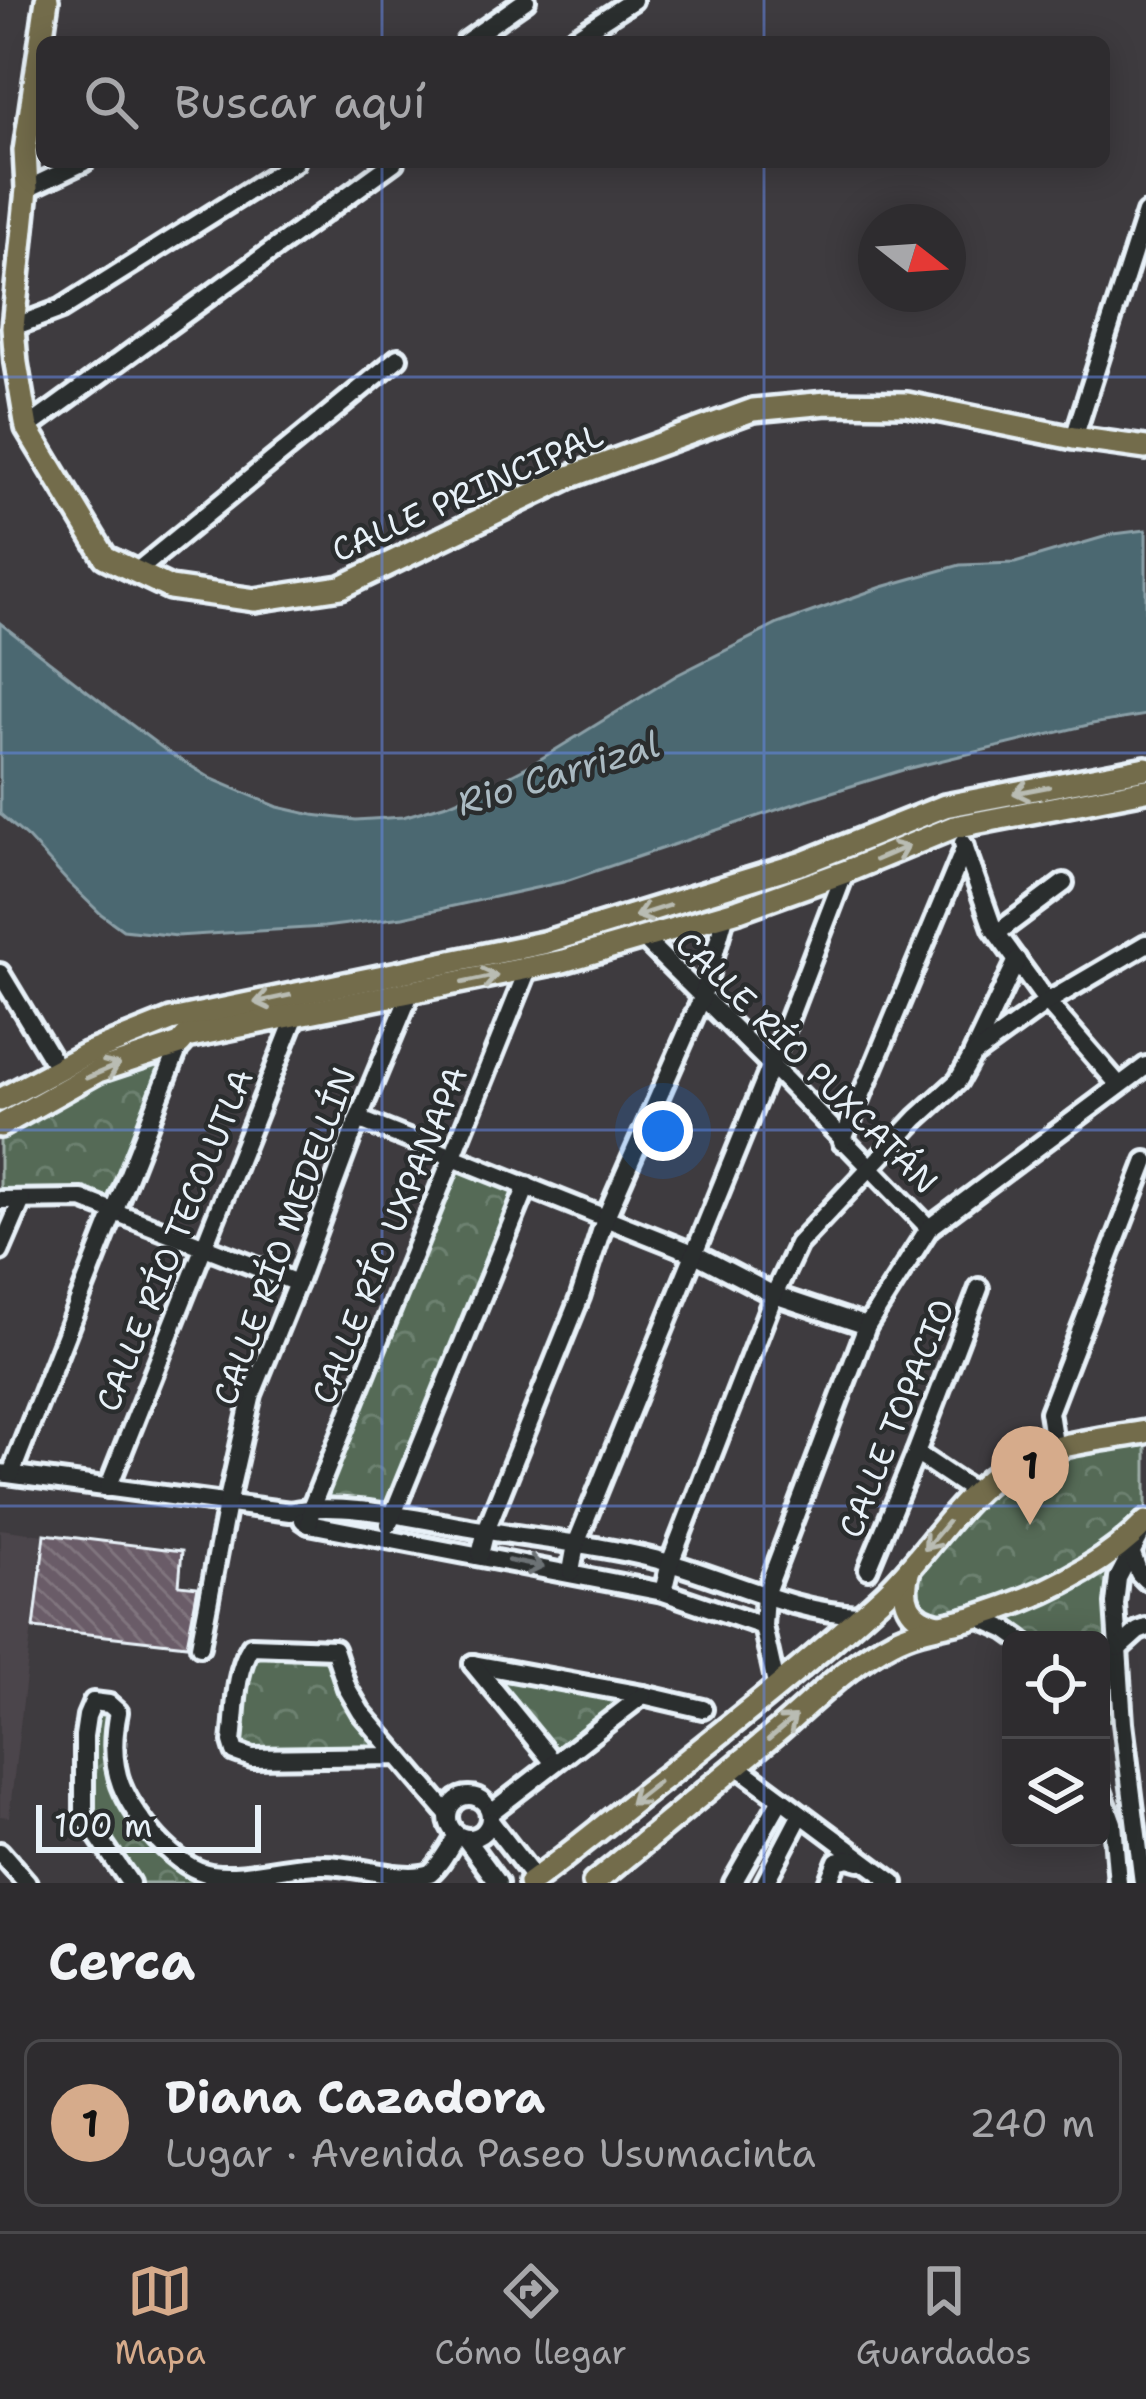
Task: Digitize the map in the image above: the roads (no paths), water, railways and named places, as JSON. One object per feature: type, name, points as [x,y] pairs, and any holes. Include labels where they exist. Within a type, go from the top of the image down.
[{"type":"main road","name":"CALLE PRINCIPAL","points":[[42,36],[47,0]]},
{"type":"main road","name":"CALLE PRINCIPAL","points":[[36,76],[25,151],[28,189],[13,327],[28,428],[105,557],[170,588],[255,599],[340,587],[569,477],[753,410],[827,403],[907,404],[1146,448]]},
{"type":"main road","points":[[0,1100],[86,1054],[171,1020],[543,943],[803,863],[945,806],[1146,768]]},
{"type":"main road","points":[[0,1126],[98,1071],[180,1044],[186,1037],[528,969],[725,913],[959,837],[1146,790]]},
{"type":"main road","points":[[533,1881],[777,1689],[909,1568],[976,1493],[1015,1462],[1140,1429]]},
{"type":"main road","points":[[595,1883],[880,1648],[902,1636],[1018,1602],[1073,1576],[1146,1524]]},
{"type":"main road","points":[[909,1568],[904,1588],[908,1608],[921,1619],[944,1625]]},
{"type":"street","points":[[475,36],[526,0]]},
{"type":"street","points":[[577,36],[633,0]]},
{"type":"street","points":[[28,189],[72,168]]},
{"type":"street","points":[[13,327],[61,309],[285,168]]},
{"type":"street","points":[[28,428],[386,168]]},
{"type":"street","points":[[1074,438],[1146,213]]},
{"type":"street","points":[[136,572],[398,358]]},
{"type":"street","points":[[1100,799],[1146,804]]},
{"type":"street","points":[[959,837],[997,933],[1047,1002],[1119,1085]]},
{"type":"street","points":[[842,1142],[959,837]]},
{"type":"street","points":[[571,1572],[576,1544],[845,872]]},
{"type":"street","points":[[997,933],[1064,883]]},
{"type":"street","points":[[480,1555],[485,1531],[580,1297],[605,1219],[702,998],[725,913]]},
{"type":"street","name":"CALLE RÍO PUXCATÁN","points":[[643,938],[929,1228]]},
{"type":"street","points":[[972,1056],[1047,1002],[1146,944]]},
{"type":"street","points":[[664,1592],[670,1563],[798,1244],[958,1081],[1017,960]]},
{"type":"street","name":"CALLE RÍO UXPANAPA","points":[[311,1515],[528,969]]},
{"type":"street","points":[[0,974],[58,1069]]},
{"type":"street","name":"CALLE RÍO MEDELLÍN","points":[[200,1646],[252,1394],[410,994]]},
{"type":"street","name":"CALLE RÍO TECOLUTLA","points":[[107,1488],[296,1015]]},
{"type":"street","points":[[180,1044],[5,1474],[311,1515],[392,1515],[576,1544],[670,1563],[799,1606],[859,1615]]},
{"type":"street","points":[[777,1689],[763,1627],[765,1595],[867,1326],[929,1228],[1146,1066]]},
{"type":"street","points":[[358,1119],[693,1253],[774,1295],[867,1326]]},
{"type":"street","points":[[1055,1450],[1049,1412],[1146,1161]]},
{"type":"street","points":[[385,1539],[526,1186]]},
{"type":"street","points":[[0,1200],[82,1199],[297,1283]]},
{"type":"street","points":[[0,1251],[22,1200]]},
{"type":"street","name":"CALLE TOPACIO","points":[[868,1569],[979,1288]]},
{"type":"street","points":[[916,1453],[976,1493]]},
{"type":"street","points":[[311,1515],[385,1539],[664,1592],[763,1627]]},
{"type":"street","points":[[1143,1883],[1122,1700],[1116,1584],[1146,1524]]},
{"type":"street","points":[[1131,1551],[1146,1580]]},
{"type":"street","points":[[982,1614],[1008,1631]]},
{"type":"street","points":[[1119,1648],[1146,1628]]},
{"type":"street","points":[[396,1756],[253,1758],[235,1752],[232,1742],[240,1676],[251,1646],[334,1649],[361,1712],[448,1814]]},
{"type":"street","points":[[554,1763],[473,1664],[703,1709]]},
{"type":"street","points":[[130,1883],[84,1816],[84,1736],[94,1702],[109,1704],[118,1712],[113,1752],[121,1787],[145,1824],[191,1868],[210,1874],[292,1875],[328,1864],[404,1882],[419,1880],[434,1870],[461,1837],[481,1835],[490,1817],[643,1695]]},
{"type":"street","points":[[1110,1718],[1122,1700]]},
{"type":"street","points":[[737,1766],[894,1883]]},
{"type":"street","points":[[498,1883],[448,1822],[451,1806],[465,1796],[481,1799],[533,1881]]},
{"type":"street","points":[[733,1883],[782,1799]]},
{"type":"street","points":[[765,1883],[801,1814]]},
{"type":"street","points":[[1110,1815],[1118,1883]]},
{"type":"street","points":[[0,1852],[27,1883]]},
{"type":"street","points":[[827,1883],[840,1859],[868,1863]]},
{"type":"water","name":"Rio Carrizal","points":[[1146,530],[1146,715],[906,769],[563,882],[403,917],[324,927],[177,936],[123,930],[0,814],[0,623],[168,752],[212,779],[278,807],[313,815],[356,820],[403,817],[486,788],[677,675],[778,624],[960,565],[1015,563],[1114,534]]},
{"type":"place","name":"Diana Cazadora","points":[[1030,1525]]}]
